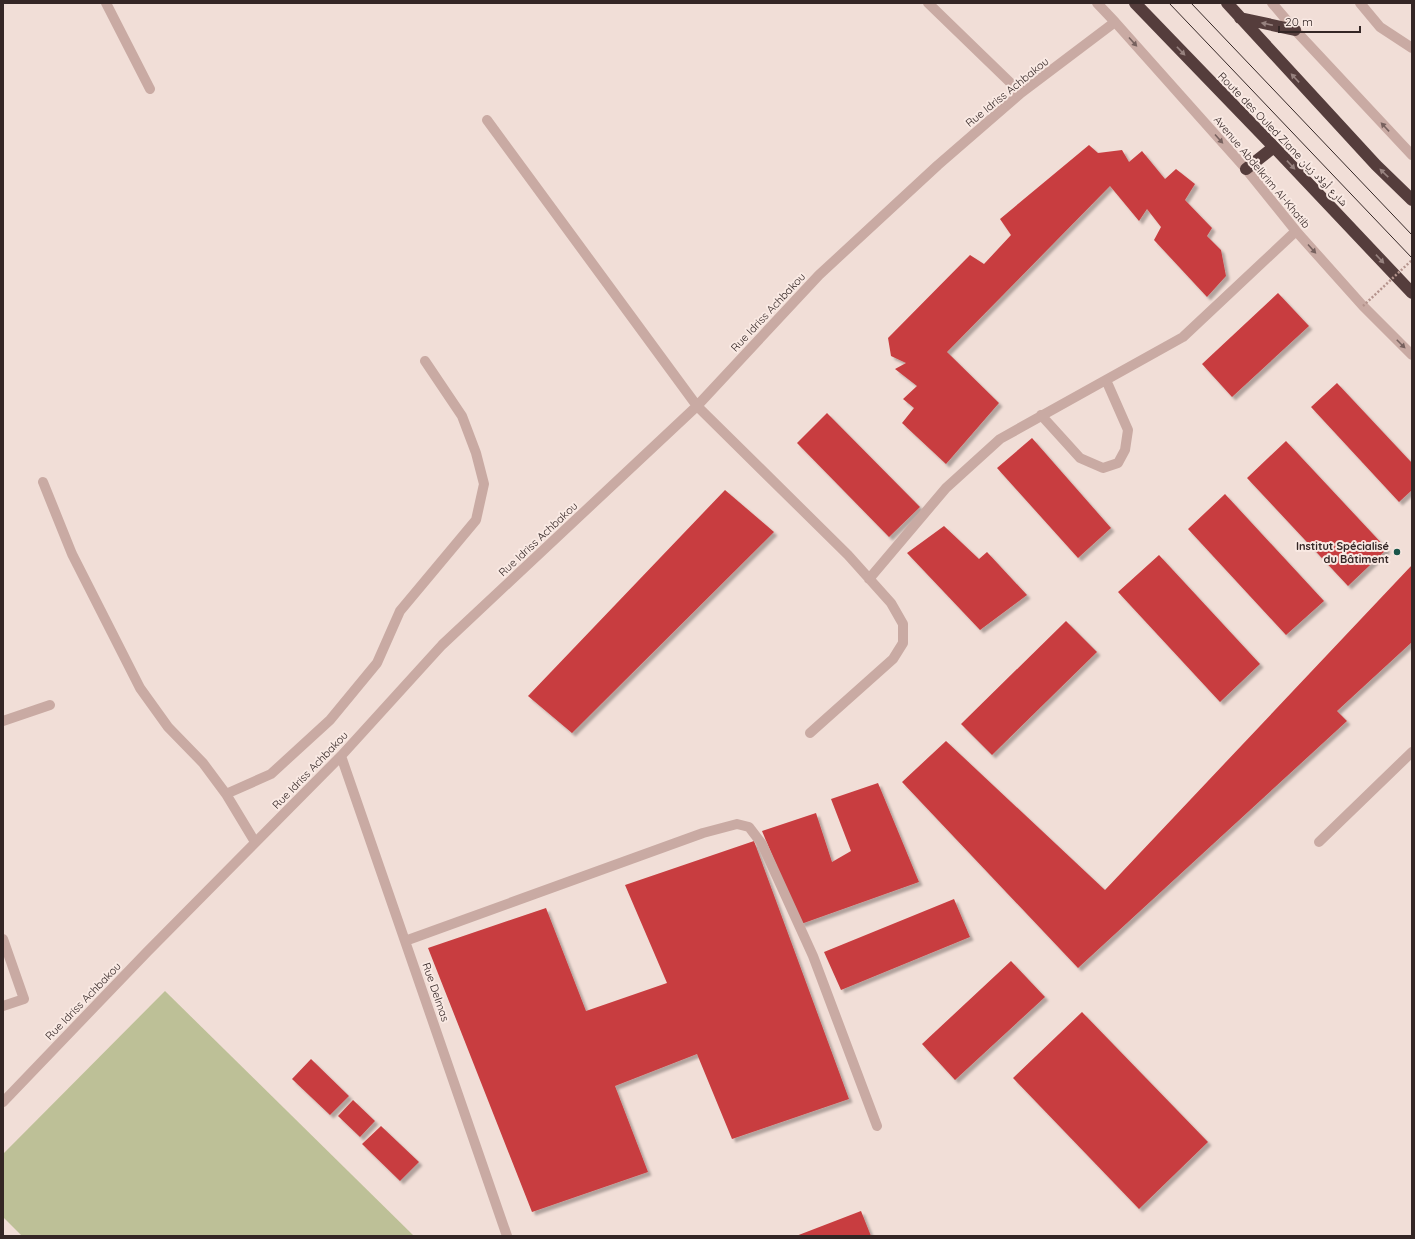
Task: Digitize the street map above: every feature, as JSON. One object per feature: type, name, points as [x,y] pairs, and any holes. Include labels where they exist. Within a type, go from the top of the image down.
[{"type":"highway","name":"Route des Ouled Ziane شارع أولاد زيان","points":[[1134,3],[1274,147],[1412,293]]},
{"type":"highway","points":[[1227,3],[1376,165],[1412,200]]},
{"type":"highway","points":[[1240,18],[1295,30]]},
{"type":"highway","points":[[1246,169],[1274,147]]},
{"type":"street","points":[[106,3],[150,89]]},
{"type":"street","points":[[928,3],[1021,93]]},
{"type":"street","name":"Avenue Abdelkrim Al-Khatib","points":[[1097,3],[1246,169],[1296,231],[1363,306],[1412,354]]},
{"type":"street","points":[[1272,3],[1295,30],[1410,149]]},
{"type":"street","points":[[1360,3],[1380,26],[1412,48]]},
{"type":"street","name":"Rue Idriss Achbakou","points":[[3,1102],[147,952],[341,756],[442,645],[697,406],[819,275],[938,165],[1021,93],[1115,22]]},
{"type":"street","points":[[487,120],[697,406],[848,555],[891,603],[903,624],[903,643],[894,659],[810,733]]},
{"type":"street","points":[[869,579],[946,488],[1000,439],[1183,337],[1296,231]]},
{"type":"street","points":[[226,794],[270,774],[330,720],[377,663],[400,611],[476,520],[484,484],[476,453],[462,416],[425,361]]},
{"type":"street","points":[[1042,416],[1080,458],[1103,468],[1118,463],[1125,450],[1128,430],[1106,380]]},
{"type":"street","points":[[43,482],[72,554],[140,688],[168,727],[203,763],[226,794],[255,842]]},
{"type":"street","points":[[3,722],[50,705]]},
{"type":"street","points":[[1320,842],[1412,752]]},
{"type":"street","name":"Rue Delmas","points":[[341,756],[507,1236]]},
{"type":"street","points":[[405,941],[704,833],[737,824],[749,827],[762,844],[813,956],[877,1126]]},
{"type":"street","points":[[3,939],[24,1000],[3,1006]]},
{"type":"path","points":[[1363,306],[1412,260]]},
{"type":"green space","points":[[165,991],[414,1236],[22,1236],[3,1217],[3,1154]]},
{"type":"building","points":[[1089,145],[1098,153],[1122,150],[1129,162],[1142,151],[1165,179],[1176,169],[1195,184],[1185,200],[1212,228],[1207,236],[1221,250],[1226,276],[1207,297],[1154,240],[1161,227],[1147,209],[1139,221],[1110,186],[947,352],[999,403],[946,464],[902,423],[914,408],[903,399],[917,386],[895,369],[906,363],[891,356],[888,338],[970,255],[984,264],[1011,235],[1000,219]]},
{"type":"building","points":[[1278,293],[1309,326],[1232,397],[1202,364]]},
{"type":"building","points":[[1337,383],[1412,463],[1412,490],[1399,502],[1311,407]]},
{"type":"building","points":[[827,413],[920,507],[889,537],[797,443]]},
{"type":"building","points":[[1032,438],[1111,528],[1078,558],[997,468]]},
{"type":"building","points":[[1286,441],[1387,549],[1348,586],[1247,478]]},
{"type":"building","points":[[725,490],[774,532],[572,733],[528,696]]},
{"type":"building","points":[[1225,494],[1324,601],[1286,635],[1188,529]]},
{"type":"building","points":[[944,526],[979,559],[987,552],[1027,595],[980,630],[907,553]]},
{"type":"building","points":[[1159,555],[1260,664],[1220,702],[1118,592]]},
{"type":"building","points":[[1412,565],[1412,642],[1337,711],[1347,721],[1078,968],[902,782],[946,741],[1105,890]]},
{"type":"building","points":[[1066,621],[1097,652],[992,755],[961,724]]},
{"type":"building","points":[[878,783],[919,882],[801,924],[762,831],[816,813],[832,862],[851,851],[831,799]]},
{"type":"building","points":[[754,841],[849,1099],[732,1139],[697,1054],[615,1086],[648,1172],[532,1212],[428,948],[546,908],[586,1011],[667,983],[625,885]]},
{"type":"building","points":[[954,899],[970,937],[841,990],[824,952]]},
{"type":"building","points":[[1011,961],[1045,997],[955,1080],[922,1044]]},
{"type":"building","points":[[1082,1012],[1208,1142],[1139,1209],[1013,1078]]},
{"type":"building","points":[[311,1059],[349,1096],[330,1115],[292,1079]]},
{"type":"building","points":[[353,1100],[375,1121],[360,1137],[338,1116]]},
{"type":"building","points":[[381,1126],[419,1162],[400,1181],[362,1144]]},
{"type":"building","points":[[861,1211],[871,1236],[796,1236]]},
{"type":"tram line","points":[[1169,3],[1412,258]]},
{"type":"tram line","points":[[1191,3],[1412,235]]},
{"type":"place","name":"Institut Spécialisé du Bâtiment","points":[[1397,552]]}]
